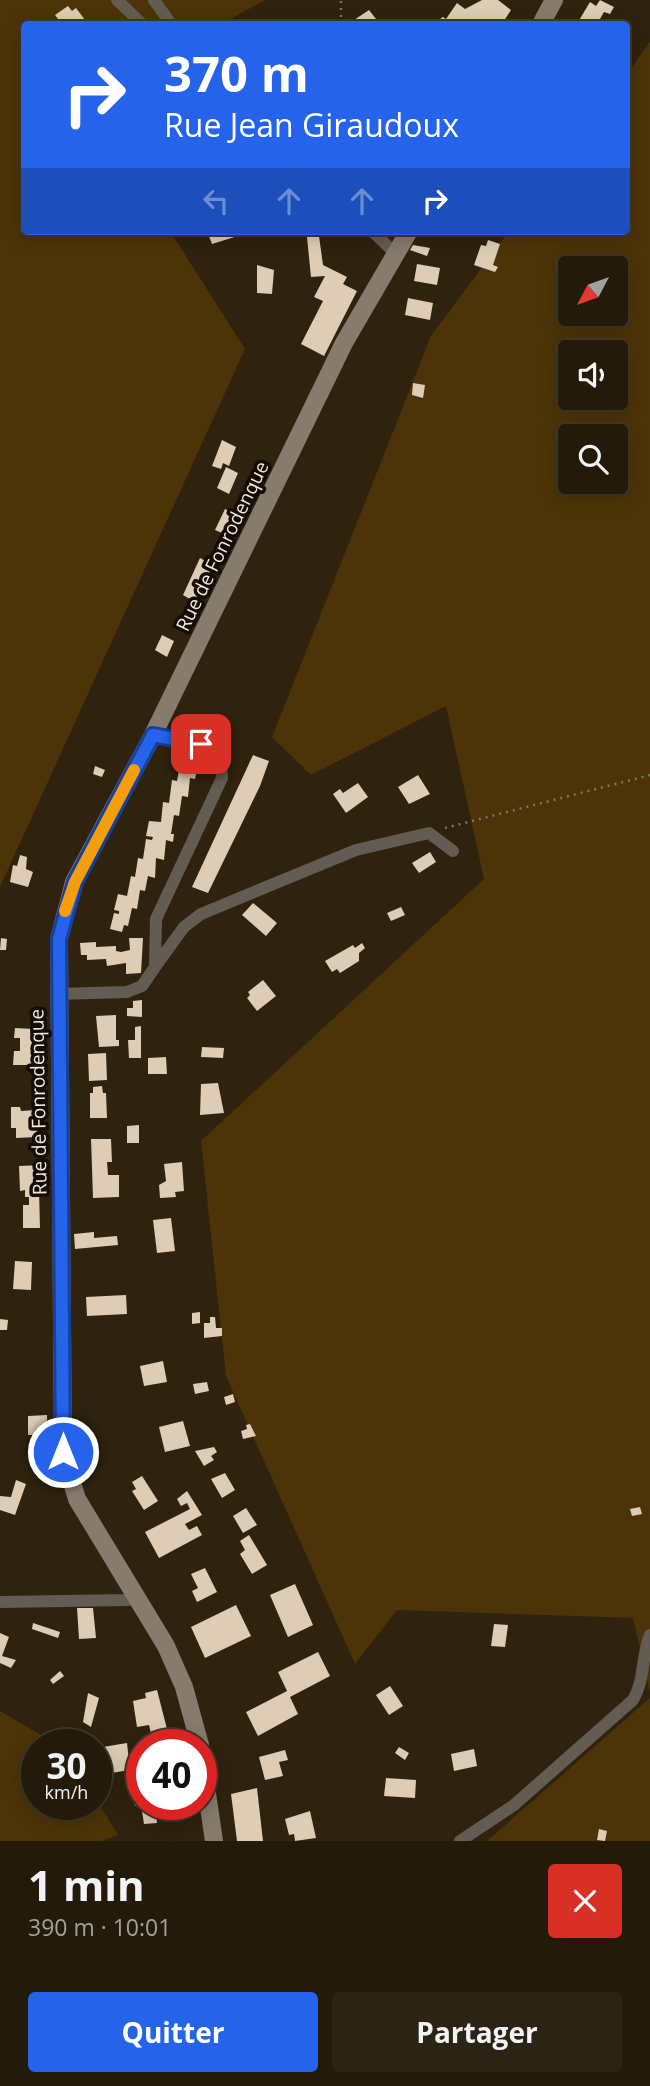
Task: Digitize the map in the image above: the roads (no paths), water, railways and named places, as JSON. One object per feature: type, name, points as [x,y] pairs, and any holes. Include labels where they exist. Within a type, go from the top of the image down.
[{"type":"street","points":[[117,0],[139,21]]},
{"type":"street","points":[[154,0],[169,21]]},
{"type":"street","points":[[543,21],[554,0]]},
{"type":"street","points":[[376,235],[394,252]]},
{"type":"street","name":"Rue de Fonrodenque","points":[[196,1729],[184,1687],[166,1646],[77,1499],[63,1452],[57,994],[59,939],[75,882],[153,735],[344,343],[405,235]]},
{"type":"street","points":[[153,735],[201,744],[218,755],[222,767],[222,778],[156,919],[155,967]]},
{"type":"street","points":[[57,994],[127,992],[142,986],[184,927],[201,914],[356,850],[429,833],[453,851]]},
{"type":"street","points":[[0,1602],[128,1600],[136,1597]]},
{"type":"street","points":[[460,1841],[514,1805],[634,1700],[641,1687],[642,1654],[650,1635]]},
{"type":"street","points":[[211,1820],[214,1841]]}]
